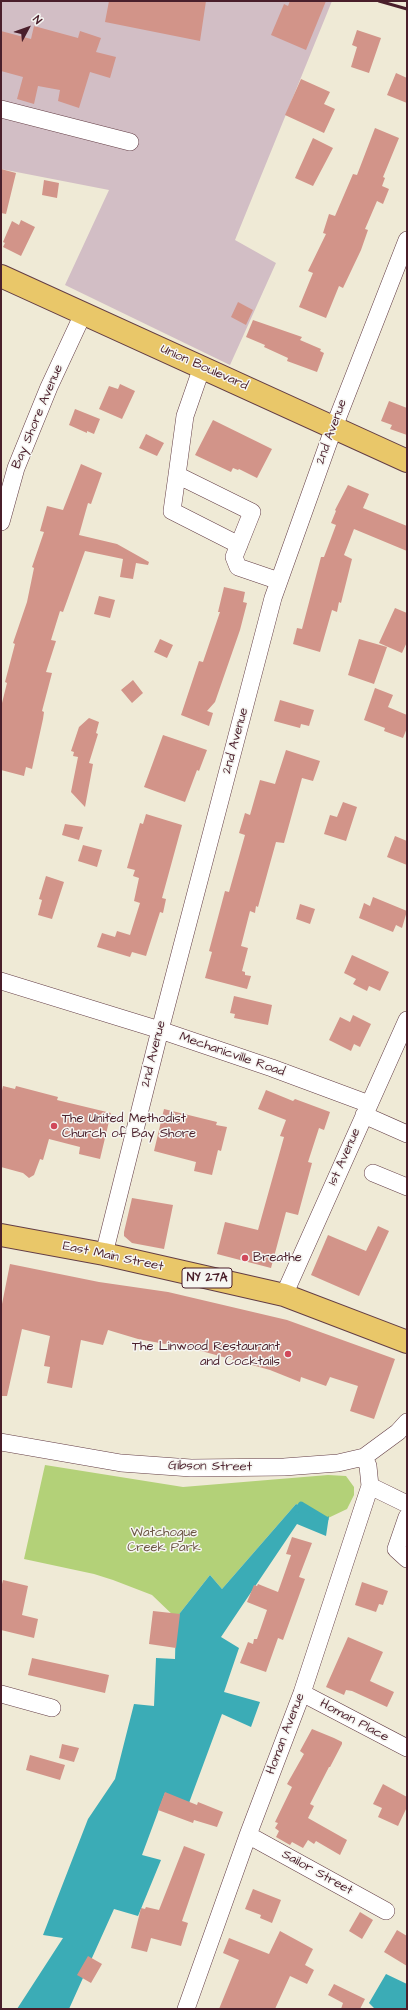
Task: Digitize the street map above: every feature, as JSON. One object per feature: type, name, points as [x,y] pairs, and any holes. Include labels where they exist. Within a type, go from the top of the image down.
[{"type":"main road","name":"Union Boulevard","points":[[1,276],[407,461]]},
{"type":"main road","name":"East Main Street","points":[[1,1235],[104,1254],[284,1295],[407,1342]]},
{"type":"street","points":[[1,109],[130,142]]},
{"type":"street","name":"2nd Avenue","points":[[104,1254],[160,1030],[273,598],[334,427],[407,240]]},
{"type":"street","name":"Bay Shore Avenue","points":[[1,522],[16,468],[49,387],[83,314]]},
{"type":"street","points":[[202,367],[185,416],[172,511],[239,545]]},
{"type":"street","points":[[177,475],[252,512],[234,557],[238,567],[279,581]]},
{"type":"street","name":"Mechanicville Road","points":[[1,981],[160,1030],[366,1110],[407,1134]]},
{"type":"street","name":"1st Avenue","points":[[284,1295],[407,1020]]},
{"type":"street","points":[[373,1173],[407,1187]]},
{"type":"street","name":"Gibson Street","points":[[1,1442],[121,1463],[191,1468],[284,1467],[338,1463],[364,1457],[398,1432],[407,1422]]},
{"type":"street","name":"Homan Avenue","points":[[186,2009],[248,1835],[302,1693],[370,1486],[368,1466],[364,1457]]},
{"type":"street","points":[[370,1486],[407,1504]]},
{"type":"street","points":[[407,1517],[396,1549],[402,1557],[407,1559]]},
{"type":"street","name":"Homan Place","points":[[302,1693],[407,1748]]},
{"type":"street","points":[[1,1694],[52,1708]]},
{"type":"street","name":"Sailor Street","points":[[248,1835],[386,1911]]},
{"type":"shaded area","points":[[1,1],[332,1],[235,240],[276,263],[230,365],[65,285],[109,190],[1,169]]},
{"type":"green space","name":"Watchogue Creek Park","points":[[45,1465],[183,1487],[328,1475],[346,1476],[354,1487],[354,1495],[347,1509],[326,1519],[296,1504],[222,1589],[210,1575],[176,1618],[152,1595],[94,1574],[24,1559]]},
{"type":"water","points":[[296,1504],[326,1518],[329,1516],[326,1536],[297,1524],[221,1637],[239,1648],[224,1692],[260,1702],[251,1727],[222,1714],[189,1803],[165,1793],[142,1855],[161,1860],[138,1916],[114,1909],[69,2009],[17,2009],[63,1938],[43,1935],[88,1819],[115,1779],[134,1704],[154,1706],[156,1658],[175,1659],[176,1618],[210,1575],[222,1589]]},
{"type":"water","points":[[386,1974],[407,1984],[407,2009],[375,2009],[369,2003]]},
{"type":"building","points":[[109,1],[206,1],[200,41],[105,22]]},
{"type":"building","points":[[290,1],[326,1],[306,50],[271,35],[284,4],[288,6]]},
{"type":"building","points":[[34,26],[78,38],[80,31],[101,38],[96,52],[116,57],[110,78],[90,72],[79,108],[58,101],[60,90],[38,86],[34,104],[17,99],[23,77],[1,71],[1,31],[31,39]]},
{"type":"building","points":[[357,30],[381,38],[369,73],[351,67],[357,47],[352,45]]},
{"type":"building","points":[[396,73],[407,78],[407,103],[387,95]]},
{"type":"building","points":[[301,79],[330,92],[324,104],[335,109],[324,133],[285,115]]},
{"type":"building","points":[[375,128],[399,138],[383,177],[385,178],[382,186],[389,189],[383,204],[377,201],[365,229],[368,230],[361,250],[343,288],[339,286],[326,318],[299,307],[313,273],[308,271],[326,234],[323,233],[329,214],[335,216],[353,174],[357,175]]},
{"type":"building","points":[[313,138],[333,148],[313,186],[295,178]]},
{"type":"building","points":[[1,169],[16,173],[6,214],[1,213]]},
{"type":"building","points":[[44,180],[59,183],[57,198],[42,195]]},
{"type":"building","points":[[21,220],[35,227],[21,256],[3,247],[5,243],[3,242],[12,221],[19,225]]},
{"type":"building","points":[[238,302],[253,310],[246,325],[231,317]]},
{"type":"building","points":[[253,320],[302,337],[300,340],[321,349],[320,351],[324,353],[317,372],[287,361],[288,358],[264,347],[265,345],[246,337]]},
{"type":"building","points":[[120,384],[135,391],[122,419],[99,409],[109,386],[118,389]]},
{"type":"building","points":[[389,401],[407,408],[407,435],[390,429],[392,425],[381,421]]},
{"type":"building","points":[[75,409],[100,419],[94,434],[87,431],[87,433],[69,425]]},
{"type":"building","points":[[213,420],[272,449],[257,478],[239,469],[233,468],[231,472],[195,455]]},
{"type":"building","points":[[146,434],[164,443],[157,456],[139,448]]},
{"type":"building","points":[[81,464],[102,473],[91,504],[88,503],[79,535],[117,544],[149,562],[148,565],[136,563],[133,579],[120,577],[123,559],[85,551],[63,612],[60,611],[51,640],[56,641],[46,672],[52,673],[42,711],[44,712],[43,719],[32,769],[26,767],[24,776],[1,770],[1,707],[7,683],[5,682],[15,644],[13,643],[27,602],[34,568],[32,567],[44,532],[40,531],[47,506],[63,510]]},
{"type":"building","points":[[348,485],[369,494],[363,508],[407,526],[407,551],[354,529],[344,555],[352,559],[341,603],[339,602],[337,612],[332,610],[320,652],[293,644],[297,628],[302,629],[321,557],[324,557],[336,525],[331,523],[336,511],[335,510]]},
{"type":"building","points":[[224,587],[245,592],[243,602],[247,603],[240,630],[215,702],[207,711],[213,713],[209,726],[181,715],[199,661],[203,662],[220,612],[218,612]]},
{"type":"building","points":[[99,596],[115,600],[110,618],[94,614]]},
{"type":"building","points":[[395,608],[407,613],[407,642],[402,653],[379,643]]},
{"type":"building","points":[[160,639],[173,645],[167,658],[154,652]]},
{"type":"building","points":[[359,639],[387,647],[374,684],[348,675]]},
{"type":"building","points":[[133,680],[143,693],[132,703],[121,690]]},
{"type":"building","points":[[375,688],[393,695],[388,707],[407,715],[407,728],[403,738],[384,731],[385,728],[364,720]]},
{"type":"building","points":[[280,700],[314,710],[309,726],[301,724],[300,728],[274,721]]},
{"type":"building","points":[[89,718],[99,722],[96,733],[98,734],[89,763],[93,764],[85,807],[71,792],[78,757],[73,756],[74,752],[71,751],[79,727]]},
{"type":"building","points":[[163,735],[207,750],[199,771],[197,770],[185,802],[144,787]]},
{"type":"building","points":[[286,750],[320,761],[313,781],[302,778],[284,843],[276,842],[258,907],[256,906],[255,913],[250,911],[241,946],[248,948],[242,971],[245,972],[245,975],[251,976],[247,989],[205,978],[212,952],[209,951],[225,891],[229,892],[245,835],[239,833],[245,813],[250,815],[260,780],[275,784]]},
{"type":"building","points":[[343,802],[357,807],[346,841],[324,834],[330,815],[337,817]]},
{"type":"building","points":[[146,814],[182,825],[162,898],[166,899],[163,913],[160,912],[146,956],[132,952],[130,957],[97,947],[102,933],[115,937],[117,931],[130,935],[140,903],[134,901],[139,878],[133,876],[135,870],[127,868],[140,823],[143,824]]},
{"type":"building","points":[[65,824],[83,827],[79,840],[62,835]]},
{"type":"building","points":[[395,836],[407,841],[407,865],[387,857]]},
{"type":"building","points":[[83,845],[102,850],[97,867],[78,861]]},
{"type":"building","points":[[46,876],[64,882],[52,919],[38,915],[42,900],[39,899]]},
{"type":"building","points":[[373,897],[407,911],[402,928],[396,925],[393,932],[359,918],[364,903],[370,906]]},
{"type":"building","points":[[300,904],[315,909],[310,924],[296,919]]},
{"type":"building","points":[[352,955],[389,972],[380,991],[369,986],[367,991],[353,984],[356,979],[344,973]]},
{"type":"building","points":[[234,996],[272,1005],[268,1025],[234,1018],[235,1014],[230,1013]]},
{"type":"building","points":[[353,1015],[371,1024],[360,1047],[354,1044],[351,1051],[329,1040],[340,1017],[350,1022]]},
{"type":"building","name":"The United Methodist Church of Bay Shore","points":[[3,1086],[15,1089],[16,1086],[58,1097],[57,1100],[111,1113],[100,1159],[79,1154],[80,1147],[49,1139],[43,1160],[40,1159],[34,1175],[29,1178],[23,1173],[1,1167],[1,1095]]},
{"type":"building","points":[[266,1090],[293,1101],[295,1099],[330,1112],[324,1130],[319,1128],[308,1162],[312,1163],[298,1215],[286,1212],[271,1268],[217,1254],[225,1222],[258,1230],[284,1137],[280,1136],[286,1120],[258,1109]]},
{"type":"building","points":[[164,1109],[217,1122],[216,1125],[227,1127],[221,1151],[218,1150],[212,1175],[194,1171],[196,1162],[154,1151]]},
{"type":"building","points":[[132,1198],[173,1205],[164,1249],[132,1243],[124,1236]]},
{"type":"building","points":[[378,1226],[389,1231],[359,1296],[311,1275],[328,1235],[366,1251]]},
{"type":"building","points":[[10,1264],[99,1282],[168,1292],[287,1320],[395,1359],[374,1419],[350,1411],[358,1386],[330,1377],[326,1386],[301,1377],[300,1382],[270,1370],[169,1342],[165,1344],[138,1339],[108,1330],[103,1345],[81,1340],[72,1388],[47,1383],[50,1367],[44,1366],[50,1336],[22,1329],[7,1396],[1,1396],[1,1309]]},
{"type":"building","points":[[292,1537],[312,1543],[299,1577],[305,1579],[283,1640],[278,1638],[266,1672],[240,1663],[248,1642],[253,1644],[254,1639],[257,1639],[267,1610],[247,1602],[254,1585],[257,1586],[258,1584],[278,1592],[291,1555],[286,1554]]},
{"type":"building","points":[[3,1580],[28,1586],[22,1615],[38,1619],[34,1638],[1,1630],[1,1588]]},
{"type":"building","points":[[362,1582],[388,1591],[383,1605],[379,1604],[376,1612],[355,1605]]},
{"type":"building","points":[[153,1611],[180,1614],[176,1648],[149,1644]]},
{"type":"building","points":[[348,1637],[383,1652],[370,1681],[394,1692],[387,1707],[352,1691],[346,1690],[344,1695],[326,1687]]},
{"type":"building","points":[[32,1658],[109,1675],[105,1693],[28,1675]]},
{"type":"building","points":[[312,1729],[342,1742],[310,1804],[314,1806],[308,1818],[347,1840],[340,1855],[316,1841],[314,1844],[308,1840],[303,1848],[292,1842],[290,1845],[276,1837],[279,1831],[275,1828],[278,1823],[275,1822],[292,1787],[287,1784],[304,1754],[300,1751]]},
{"type":"building","points":[[62,1744],[79,1748],[74,1762],[59,1758]]},
{"type":"building","points":[[30,1755],[65,1765],[60,1780],[26,1770]]},
{"type":"building","points":[[383,1784],[407,1797],[407,1807],[398,1826],[378,1817],[382,1808],[373,1804]]},
{"type":"building","points":[[165,1792],[197,1805],[198,1802],[223,1812],[217,1827],[194,1820],[193,1823],[158,1810]]},
{"type":"building","points":[[184,1846],[205,1854],[182,1921],[188,1923],[181,1946],[151,1938],[147,1952],[131,1948],[141,1908],[145,1909],[146,1907],[159,1910]]},
{"type":"building","points":[[253,1889],[281,1900],[272,1923],[260,1918],[261,1915],[245,1909]]},
{"type":"building","points":[[360,1912],[373,1920],[362,1939],[349,1931]]},
{"type":"building","points":[[397,1930],[407,1936],[407,1966],[384,1952]]},
{"type":"building","points":[[280,1931],[313,1949],[305,1965],[314,1970],[307,1984],[290,1976],[275,2009],[219,2009],[239,1960],[223,1953],[229,1938],[269,1954]]},
{"type":"building","points":[[88,1956],[102,1964],[91,1983],[77,1975]]},
{"type":"building","points":[[334,1984],[365,1999],[360,2009],[341,2009],[343,2003],[328,1995]]},
{"type":"waterway","points":[[297,1510],[301,1504],[326,1519]]},
{"type":"railway","points":[[379,1],[407,9]]},
{"type":"place","name":"The United Methodist Church of Bay Shore","points":[[54,1126]]},
{"type":"place","name":"Breathe","points":[[245,1258]]},
{"type":"place","name":"The Linwood Restaurant and Cocktails","points":[[288,1354]]}]
